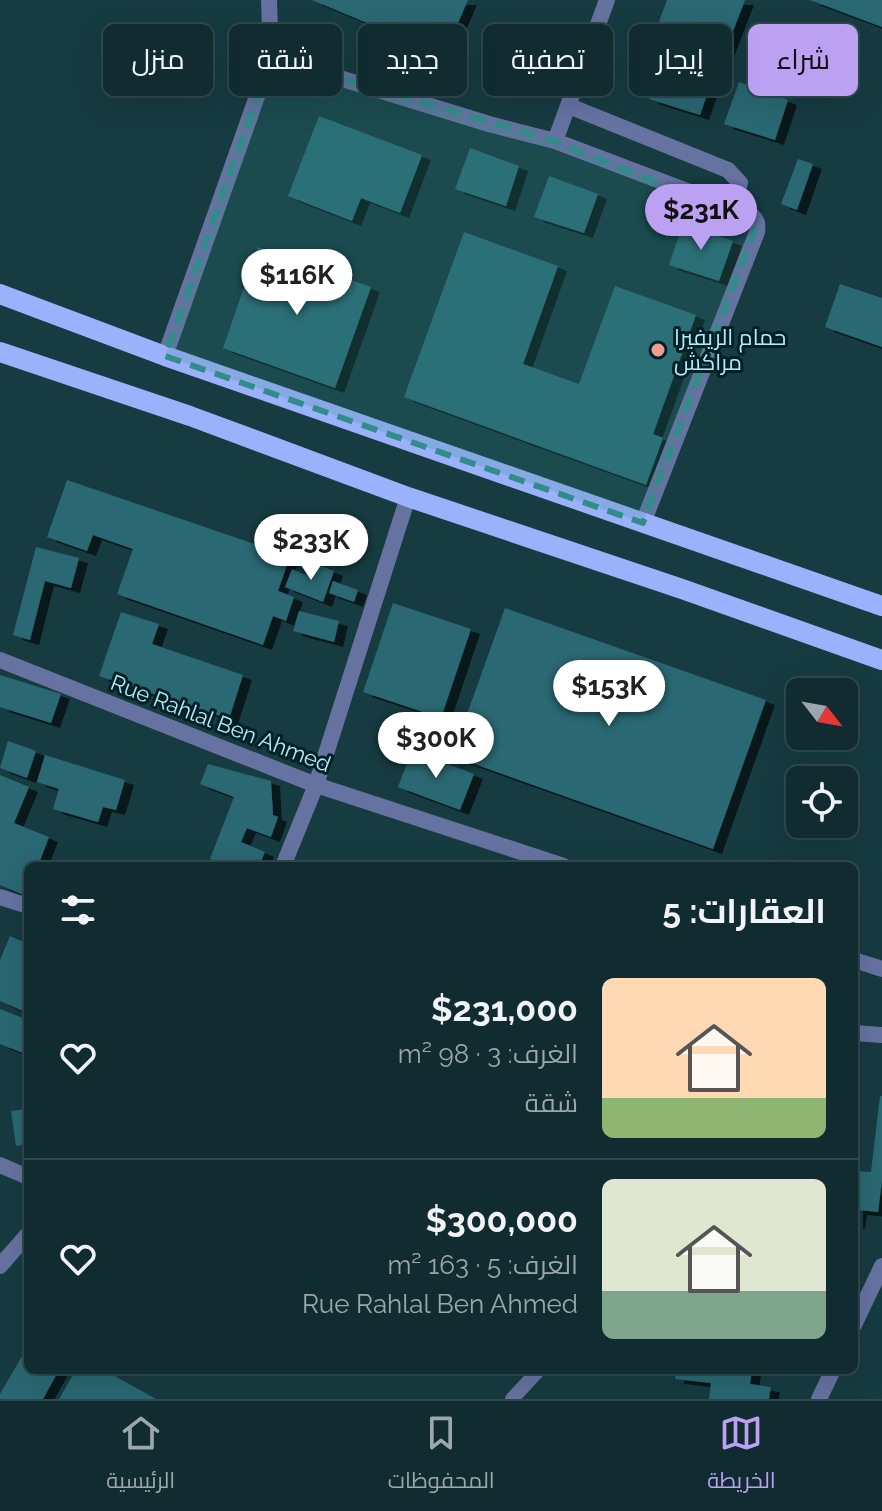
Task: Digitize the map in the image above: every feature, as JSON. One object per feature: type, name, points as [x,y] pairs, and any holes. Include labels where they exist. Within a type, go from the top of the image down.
[{"type":"main road","points":[[0,294],[165,356],[882,606]]},
{"type":"main road","points":[[0,352],[882,660]]},
{"type":"street","points":[[269,0],[270,24]]},
{"type":"street","points":[[555,141],[607,0]]},
{"type":"street","points":[[342,79],[555,141],[755,218],[757,232],[643,523]]},
{"type":"street","points":[[165,356],[257,96]]},
{"type":"street","points":[[569,106],[728,170],[740,183],[732,208]]},
{"type":"street","points":[[285,862],[316,785],[408,497]]},
{"type":"street","name":"Rue Rahlal Ben Ahmed","points":[[0,660],[316,785],[552,862]]},
{"type":"street","points":[[0,897],[24,905]]},
{"type":"street","points":[[858,961],[882,969]]},
{"type":"street","points":[[858,1033],[882,1035]]},
{"type":"street","points":[[0,1165],[24,1175]]},
{"type":"street","points":[[0,1266],[24,1239]]},
{"type":"street","points":[[858,1317],[882,1266]]},
{"type":"street","points":[[819,1399],[831,1374]]},
{"type":"lane","points":[[512,1399],[535,1374]]},
{"type":"highlighted area","points":[[271,57],[555,141],[758,223],[643,523],[165,356]]},
{"type":"building","points":[[312,0],[468,0],[458,24],[370,24]]},
{"type":"building","points":[[667,0],[745,0],[732,34],[732,24],[658,24]]},
{"type":"building","points":[[810,0],[882,0],[882,27]]},
{"type":"building","points":[[739,82],[748,85],[748,96],[777,96],[788,100],[775,140],[724,124]]},
{"type":"building","points":[[650,96],[707,96],[700,115],[649,99]]},
{"type":"building","points":[[319,116],[422,155],[400,213],[361,198],[352,221],[288,196]]},
{"type":"building","points":[[470,148],[519,166],[506,206],[455,189]]},
{"type":"building","points":[[798,159],[813,164],[797,210],[781,204]]},
{"type":"building","points":[[549,176],[598,194],[584,233],[534,217]]},
{"type":"building","points":[[683,223],[733,241],[719,281],[669,265]]},
{"type":"building","points":[[464,232],[558,266],[523,364],[579,384],[615,286],[696,315],[653,434],[663,438],[646,485],[404,397]]},
{"type":"building","points":[[258,247],[371,287],[335,388],[223,348]]},
{"type":"building","points":[[840,284],[882,298],[882,347],[825,327]]},
{"type":"building","points":[[67,480],[290,556],[278,591],[294,597],[286,621],[273,616],[263,645],[117,594],[133,549],[93,535],[87,551],[47,537]]},
{"type":"building","points":[[36,547],[79,558],[71,588],[45,581],[30,640],[13,635]]},
{"type":"building","points":[[312,562],[334,571],[323,602],[285,587],[292,569],[306,575]]},
{"type":"building","points":[[333,581],[358,590],[354,602],[329,593]]},
{"type":"building","points":[[393,603],[471,629],[441,718],[363,692]]},
{"type":"building","points":[[505,608],[766,700],[713,849],[452,756]]},
{"type":"building","points":[[299,611],[339,621],[334,642],[293,631]]},
{"type":"building","points":[[121,612],[159,624],[152,644],[243,675],[229,719],[99,676]]},
{"type":"building","points":[[0,675],[61,694],[51,723],[0,707]]},
{"type":"building","points":[[8,741],[36,751],[27,778],[0,768]]},
{"type":"building","points":[[412,750],[474,774],[460,810],[398,787]]},
{"type":"building","points":[[45,755],[125,780],[116,810],[103,807],[98,822],[53,809],[59,789],[37,782]]},
{"type":"building","points":[[208,764],[271,781],[273,815],[278,817],[271,837],[247,828],[241,842],[265,852],[261,862],[217,862],[210,859],[234,797],[200,784]]},
{"type":"building","points":[[0,775],[29,787],[14,823],[49,837],[40,862],[24,862],[24,895],[0,885]]},
{"type":"building","points":[[10,936],[24,942],[24,1011],[0,1001],[0,960]]},
{"type":"building","points":[[0,1009],[24,1018],[24,1053],[0,1044]]},
{"type":"building","points":[[882,1096],[882,1181],[878,1212],[858,1210],[858,1171],[871,1172]]},
{"type":"building","points":[[24,1109],[24,1145],[16,1146],[11,1111]]},
{"type":"building","points":[[24,1353],[24,1374],[57,1374],[43,1399],[0,1399]]},
{"type":"building","points":[[74,1374],[111,1374],[156,1399],[59,1399]]},
{"type":"building","points":[[676,1374],[751,1374],[750,1384],[771,1387],[769,1399],[709,1399],[711,1383],[675,1379]]},
{"type":"place","name":"حمام الريفيرا مراكش","points":[[658,350]]}]
